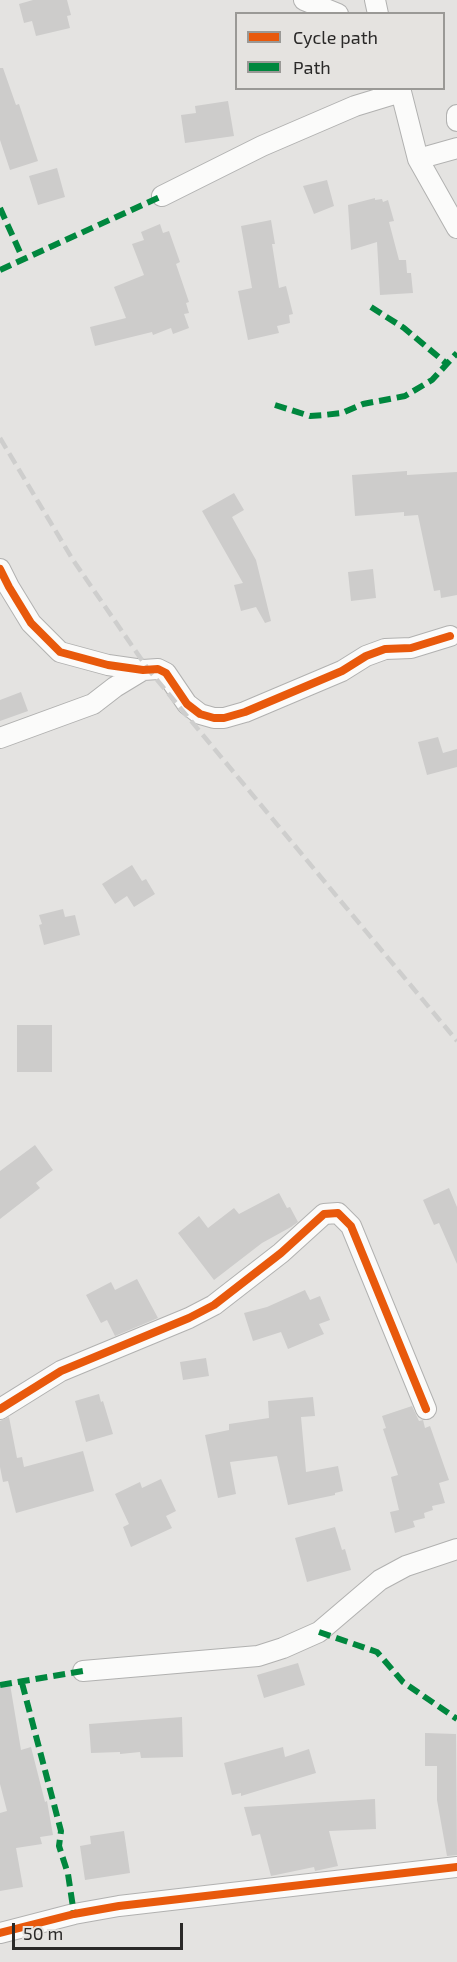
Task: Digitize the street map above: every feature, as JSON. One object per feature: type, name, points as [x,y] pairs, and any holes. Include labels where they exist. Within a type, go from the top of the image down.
[{"type":"street","points":[[304,0],[333,12]]},
{"type":"street","points":[[162,196],[262,146],[400,90],[418,159],[457,228]]},
{"type":"street","points":[[457,115],[457,121]]},
{"type":"street","points":[[418,159],[457,148]]},
{"type":"street","points":[[0,569],[31,623],[60,652],[108,665],[142,670],[158,669],[166,673],[188,704],[200,714],[214,718],[224,718],[245,712],[342,671],[366,656],[385,649],[411,648],[450,636]]},
{"type":"street","points":[[0,738],[93,704],[142,670]]},
{"type":"street","points":[[0,1409],[61,1371],[189,1318],[214,1305],[281,1253],[324,1214],[338,1213],[351,1226],[426,1409]]},
{"type":"street","points":[[83,1671],[258,1656],[283,1648],[319,1632],[380,1580],[406,1566],[457,1549]]},
{"type":"street","points":[[0,1933],[74,1914],[119,1906],[457,1867]]},
{"type":"building","points":[[33,0],[67,0],[71,15],[67,16],[70,28],[36,36],[32,21],[24,23],[19,4]]},
{"type":"building","points":[[0,68],[3,68],[16,105],[19,104],[38,161],[10,170],[0,140]]},
{"type":"building","points":[[228,101],[234,136],[185,143],[181,115],[196,113],[195,106]]},
{"type":"building","points":[[57,168],[65,197],[38,205],[29,176]]},
{"type":"building","points":[[327,180],[334,206],[314,214],[303,186]]},
{"type":"building","points":[[375,198],[375,200],[382,199],[383,202],[388,200],[394,221],[389,222],[399,260],[406,260],[407,273],[411,273],[413,293],[380,295],[377,242],[351,250],[348,205]]},
{"type":"building","points":[[271,220],[275,244],[272,244],[279,288],[286,286],[293,314],[289,315],[290,323],[277,326],[279,333],[248,340],[238,291],[252,288],[241,226]]},
{"type":"building","points":[[160,224],[163,233],[169,231],[180,262],[176,264],[189,302],[186,303],[189,313],[184,314],[189,328],[173,334],[171,328],[153,335],[152,332],[95,346],[90,327],[126,318],[114,287],[144,275],[132,244],[144,240],[141,232]]},
{"type":"building","points":[[407,471],[407,475],[457,472],[457,595],[441,598],[440,590],[434,591],[418,515],[404,516],[404,512],[355,516],[352,475]]},
{"type":"building","points":[[234,493],[244,510],[232,517],[256,560],[271,621],[265,623],[256,607],[241,611],[234,585],[243,583],[202,511]]},
{"type":"building","points":[[373,569],[376,598],[351,601],[348,572]]},
{"type":"building","points":[[21,692],[28,711],[0,721],[0,700]]},
{"type":"building","points":[[438,737],[443,753],[457,749],[457,767],[427,775],[418,742]]},
{"type":"building","points":[[132,865],[142,881],[146,879],[155,894],[134,907],[127,896],[115,904],[102,884]]},
{"type":"building","points":[[63,909],[65,917],[75,915],[80,935],[44,945],[39,915]]},
{"type":"building","points":[[17,1025],[52,1025],[52,1072],[17,1072]]},
{"type":"building","points":[[35,1145],[53,1170],[36,1183],[40,1188],[0,1219],[0,1171]]},
{"type":"building","points":[[449,1188],[457,1207],[457,1264],[439,1223],[434,1225],[423,1200]]},
{"type":"building","points":[[279,1193],[298,1222],[262,1243],[214,1280],[178,1233],[199,1216],[208,1228],[234,1208],[239,1214]]},
{"type":"building","points":[[137,1279],[158,1318],[115,1336],[107,1320],[101,1323],[86,1295],[111,1282],[115,1290]]},
{"type":"building","points":[[305,1290],[310,1300],[320,1296],[330,1320],[319,1324],[324,1334],[288,1349],[281,1332],[253,1341],[244,1313],[267,1307]]},
{"type":"building","points":[[206,1358],[209,1376],[183,1380],[180,1362]]},
{"type":"building","points":[[99,1394],[113,1434],[86,1442],[75,1401]]},
{"type":"building","points":[[313,1397],[315,1416],[301,1417],[306,1472],[338,1466],[343,1491],[335,1495],[288,1505],[277,1456],[230,1462],[236,1494],[218,1498],[205,1435],[229,1430],[229,1424],[269,1418],[268,1401]]},
{"type":"building","points":[[412,1406],[419,1421],[423,1420],[425,1428],[430,1426],[449,1480],[439,1483],[445,1503],[432,1506],[433,1510],[424,1513],[425,1518],[413,1521],[415,1527],[395,1533],[390,1512],[399,1510],[391,1477],[398,1475],[383,1429],[386,1428],[382,1416]]},
{"type":"building","points":[[9,1417],[17,1458],[22,1457],[24,1467],[83,1451],[94,1491],[16,1513],[8,1481],[3,1482],[0,1467],[0,1421]]},
{"type":"building","points":[[161,1479],[176,1511],[166,1516],[172,1528],[131,1547],[123,1527],[129,1524],[115,1494],[140,1482],[142,1488]]},
{"type":"building","points":[[335,1527],[351,1570],[307,1582],[295,1538]]},
{"type":"building","points":[[298,1663],[305,1685],[264,1698],[257,1675]]},
{"type":"building","points":[[10,1684],[21,1750],[31,1747],[45,1802],[47,1801],[53,1835],[40,1837],[42,1844],[16,1848],[23,1887],[0,1891],[0,1813],[7,1811],[0,1784],[0,1685]]},
{"type":"building","points":[[182,1717],[183,1757],[141,1758],[140,1752],[91,1753],[89,1724]]},
{"type":"building","points":[[425,1733],[456,1734],[457,1855],[447,1856],[437,1800],[437,1766],[425,1766]]},
{"type":"building","points":[[283,1747],[285,1757],[309,1749],[316,1773],[241,1796],[241,1793],[232,1795],[224,1763]]},
{"type":"building","points":[[375,1799],[376,1829],[329,1831],[338,1866],[315,1871],[314,1867],[271,1876],[260,1834],[252,1836],[244,1807]]},
{"type":"building","points":[[124,1831],[130,1873],[85,1880],[80,1846],[91,1844],[90,1836]]},
{"type":"railway","points":[[0,438],[73,560],[148,669],[457,1041]]},
{"type":"marked path","points":[[0,270],[162,196]]},
{"type":"marked path","points":[[0,208],[23,259]]},
{"type":"marked path","points":[[371,307],[404,328],[447,364]]},
{"type":"marked path","points":[[275,405],[310,416],[342,413],[363,404],[405,396],[432,380],[457,353]]},
{"type":"marked path","points":[[319,1632],[377,1652],[403,1682],[457,1719]]},
{"type":"marked path","points":[[0,1685],[83,1671]]},
{"type":"marked path","points":[[22,1683],[61,1831],[59,1846],[68,1874],[74,1914]]},
{"type":"cycle path","points":[[0,569],[31,623],[60,652],[108,665],[143,670],[158,669],[166,673],[187,704],[200,714],[214,718],[224,718],[245,712],[342,671],[366,656],[385,649],[411,648],[450,636]]},
{"type":"cycle path","points":[[0,1409],[61,1371],[189,1318],[214,1305],[281,1253],[324,1214],[338,1213],[351,1226],[426,1409]]},
{"type":"cycle path","points":[[0,1933],[74,1914],[119,1906],[457,1867]]}]
